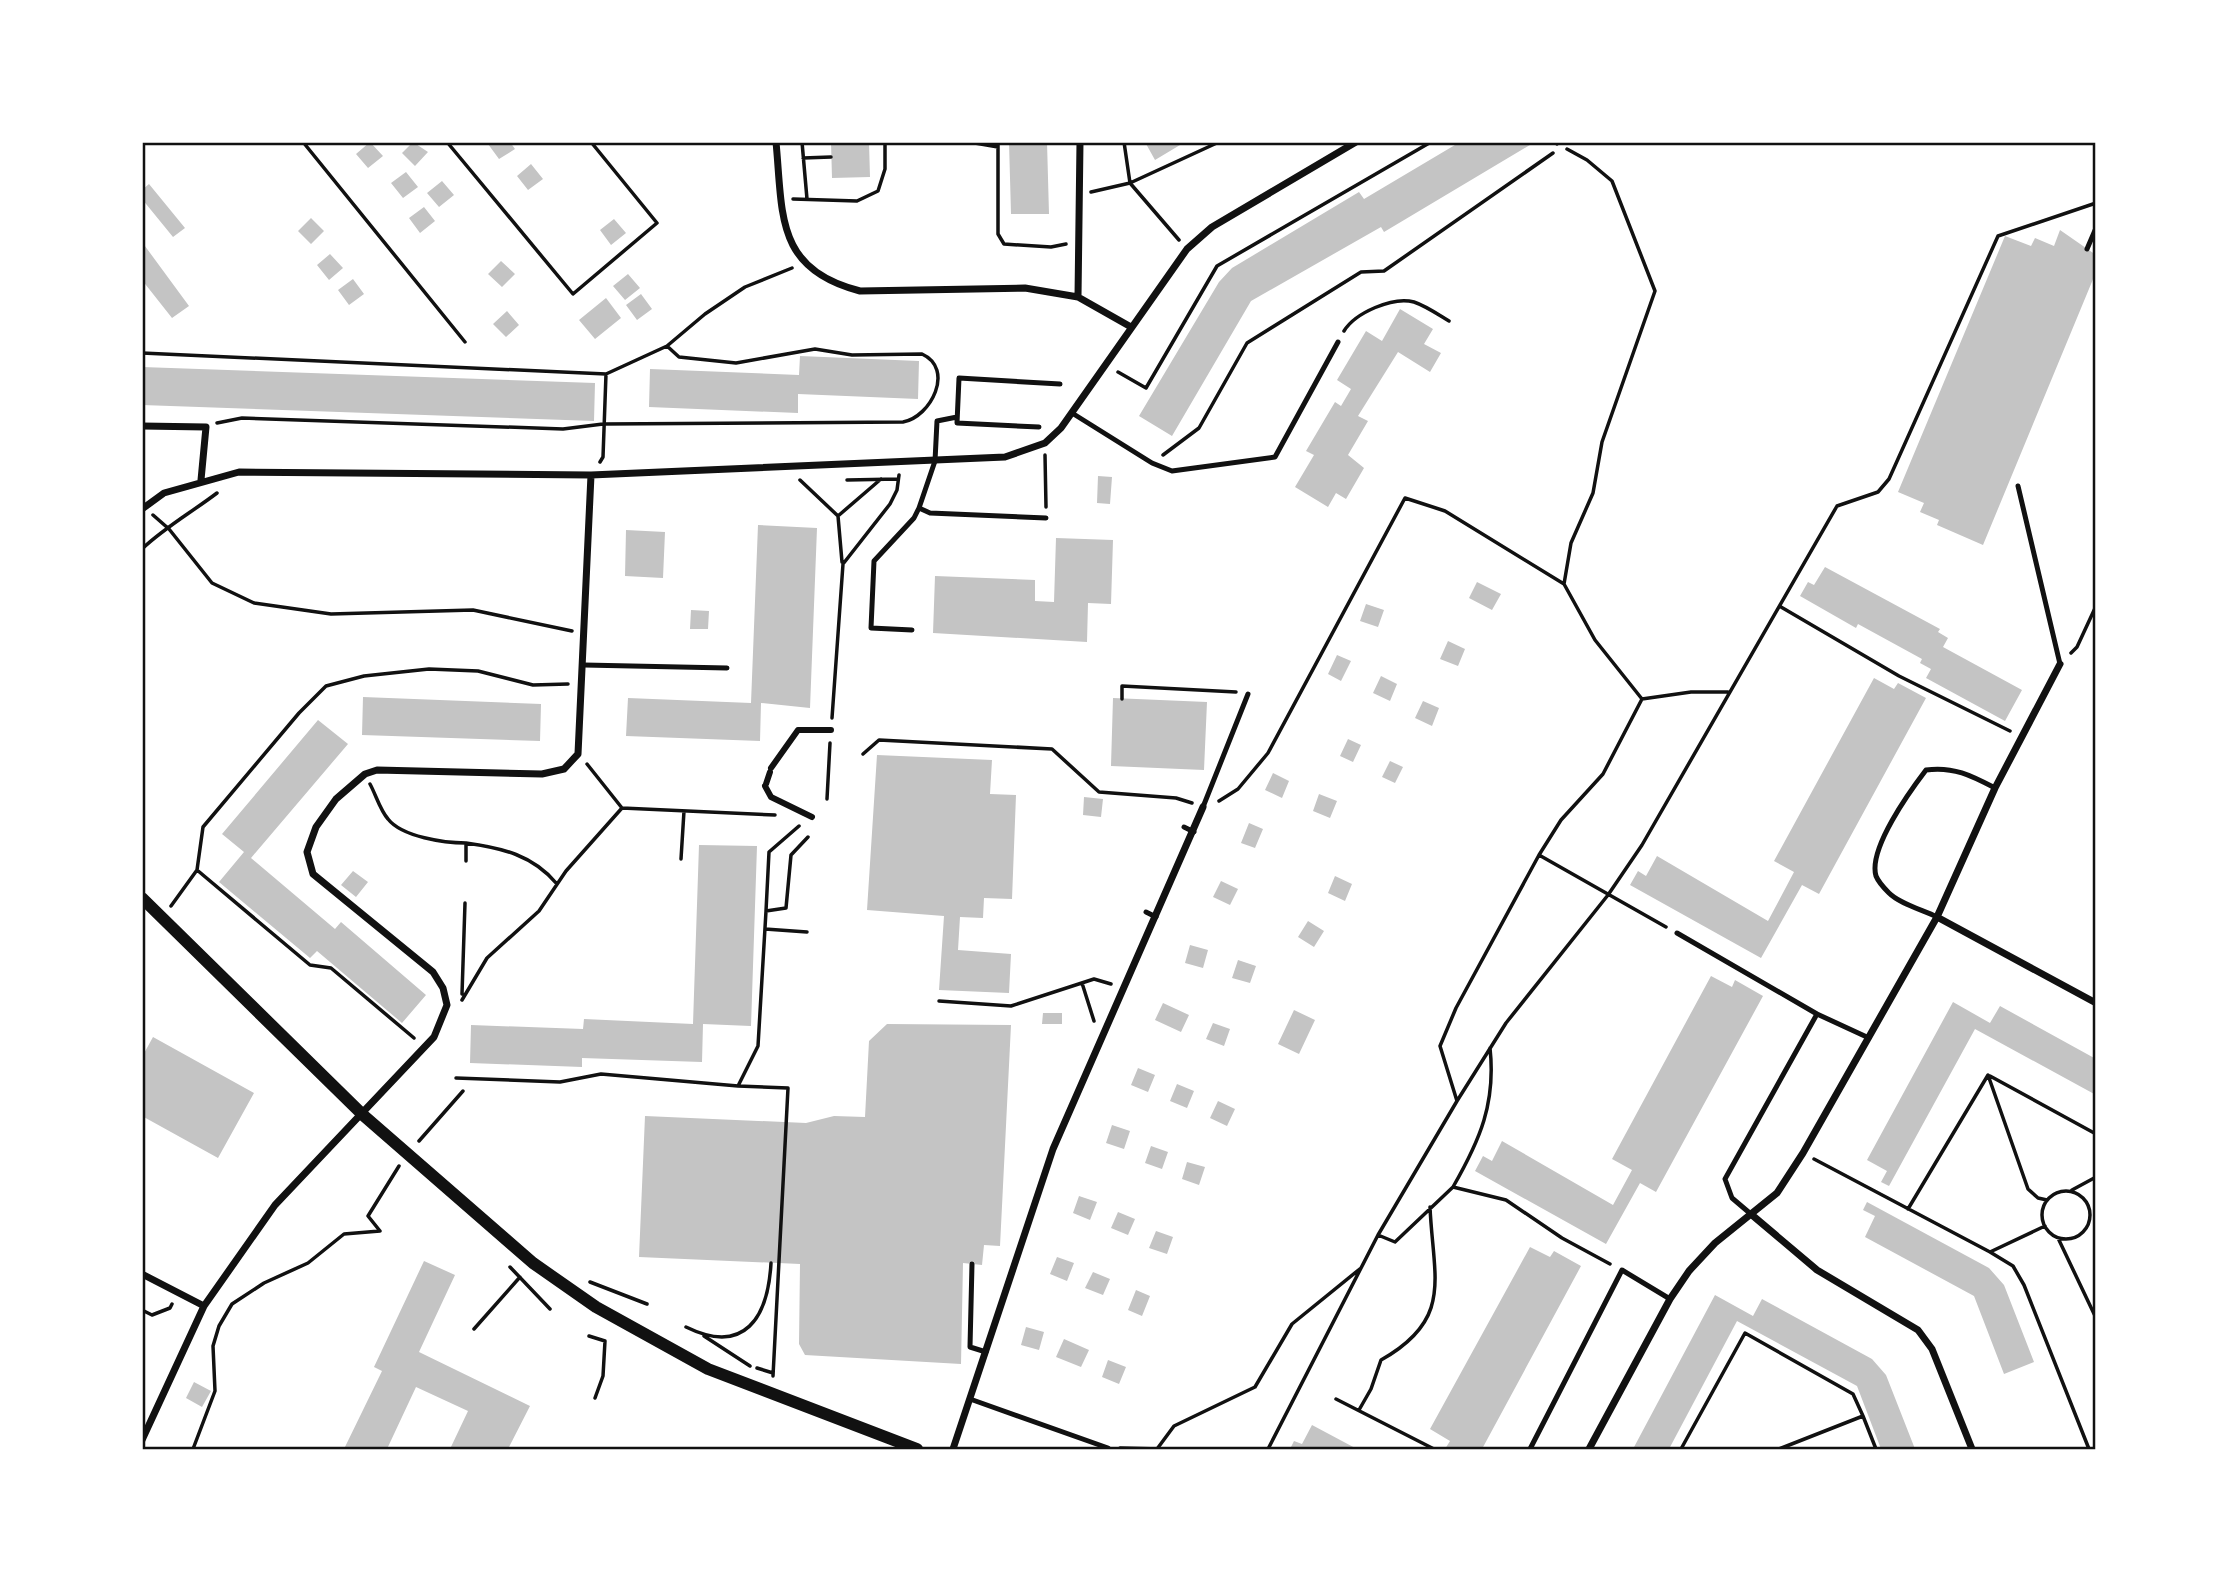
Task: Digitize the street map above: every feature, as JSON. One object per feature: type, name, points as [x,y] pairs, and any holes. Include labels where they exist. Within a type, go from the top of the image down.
[{"type":"street","points":[[776,142],[789,240],[802,260],[838,285],[860,291],[1025,288],[1078,296],[1131,327]]},
{"type":"street","points":[[1078,296],[1080,142]]},
{"type":"street","points":[[143,508],[164,493],[201,480],[239,472],[591,475],[1005,457],[1045,443],[1072,413],[1104,363],[1187,249],[1212,228],[1356,142]]},
{"type":"street","points":[[142,426],[206,427],[201,480]]},
{"type":"street","points":[[142,1440],[204,1306],[275,1205],[426,1048],[442,1025],[447,1005],[443,988],[433,972],[313,874],[308,864],[307,852],[322,814],[348,786],[365,774],[377,770],[542,775],[564,769],[579,754],[591,475]]},
{"type":"street","points":[[1588,1449],[1670,1300],[1689,1271],[1715,1242],[1777,1193],[1803,1153],[1937,917],[2020,736],[2060,664]]},
{"type":"street","points":[[812,817],[771,797],[766,785],[770,770],[797,730],[831,730]]},
{"type":"street","points":[[953,1449],[1053,1149],[1203,807]]},
{"type":"street","points":[[142,898],[363,1115],[533,1263],[596,1307],[708,1369],[772,1396],[917,1449]]},
{"type":"street","points":[[1937,917],[2096,1003]]},
{"type":"street","points":[[1752,1215],[1817,1270],[1918,1330],[1932,1349],[1972,1449]]},
{"type":"street","points":[[142,1274],[204,1306]]},
{"type":"lane","points":[[2087,248],[2096,228]]},
{"type":"lane","points":[[1072,413],[1152,463],[1172,471],[1275,457],[1338,342]]},
{"type":"lane","points":[[1039,427],[957,423],[959,379],[1060,384]]},
{"type":"lane","points":[[912,630],[871,628],[871,581],[874,561],[914,518],[919,508],[935,461],[937,421],[957,417]]},
{"type":"lane","points":[[2018,486],[2060,664]]},
{"type":"lane","points":[[919,508],[930,513],[1046,518]]},
{"type":"lane","points":[[584,665],[727,668]]},
{"type":"lane","points":[[1203,807],[1247,696]]},
{"type":"lane","points":[[1937,917],[1890,895],[1876,877],[1875,864],[1885,836],[1907,795],[1926,769],[1943,767],[1968,773],[1995,788]]},
{"type":"lane","points":[[1184,827],[1194,832]]},
{"type":"lane","points":[[1146,912],[1156,917]]},
{"type":"lane","points":[[1677,933],[1818,1014],[1869,1038]]},
{"type":"lane","points":[[1752,1215],[1732,1198],[1726,1179],[1818,1014]]},
{"type":"lane","points":[[972,1264],[970,1347],[986,1352]]},
{"type":"lane","points":[[1530,1449],[1622,1270],[1670,1300]]},
{"type":"lane","points":[[970,1399],[1108,1448]]},
{"type":"path","points":[[303,142],[465,342]]},
{"type":"path","points":[[447,142],[573,294],[657,223],[591,142]]},
{"type":"path","points":[[802,142],[807,199]]},
{"type":"path","points":[[782,198],[857,201],[878,191],[885,169],[885,142]]},
{"type":"path","points":[[969,142],[998,144],[998,234],[1004,244],[1051,247],[1079,242]]},
{"type":"path","points":[[1124,142],[1130,183],[1187,249]]},
{"type":"path","points":[[1079,195],[1130,183],[1219,142]]},
{"type":"path","points":[[1104,363],[1146,388],[1217,266],[1431,142]]},
{"type":"path","points":[[1152,463],[1199,428],[1247,343],[1361,272],[1384,271],[1551,158],[1556,143],[1587,160],[1612,181],[1655,291],[1602,442],[1593,494],[1570,543],[1564,584]]},
{"type":"path","points":[[803,158],[831,158]]},
{"type":"path","points":[[1268,1449],[1378,1235],[1506,1023],[1608,895],[1642,845],[1837,506],[1878,492],[1889,479],[1998,236],[2096,203]]},
{"type":"path","points":[[142,353],[606,374],[667,346],[705,314],[745,287],[787,272],[802,260]]},
{"type":"path","points":[[1338,342],[1350,322],[1393,302],[1414,302],[1449,321]]},
{"type":"path","points":[[206,427],[226,419],[242,418],[563,429],[603,424],[903,422],[919,416],[929,405],[938,377],[929,358],[922,354],[852,355],[815,349],[736,363],[678,357],[667,346]]},
{"type":"path","points":[[591,475],[603,457],[606,374]]},
{"type":"path","points":[[1045,443],[1046,518]]},
{"type":"path","points":[[842,564],[890,504],[897,490],[900,463]]},
{"type":"path","points":[[142,550],[158,534],[169,529],[225,487],[239,472]]},
{"type":"path","points":[[838,516],[881,479]]},
{"type":"path","points":[[800,480],[838,516],[842,564],[827,799]]},
{"type":"path","points":[[863,754],[879,740],[1052,749],[1099,792],[1176,798],[1203,807],[1238,789],[1268,753],[1405,498],[1445,511],[1564,584],[1595,640],[1642,699]]},
{"type":"path","points":[[143,508],[169,529],[212,583],[254,603],[331,614],[473,610],[585,633]]},
{"type":"path","points":[[2060,664],[2077,648],[2096,606]]},
{"type":"path","points":[[1781,607],[1899,676],[2020,736]]},
{"type":"path","points":[[162,920],[197,870],[204,827],[299,713],[326,686],[364,676],[429,669],[478,671],[533,685],[583,684]]},
{"type":"path","points":[[1122,699],[1122,686],[1226,689],[1247,696]]},
{"type":"path","points":[[1642,699],[1691,692],[1728,692]]},
{"type":"path","points":[[1457,1101],[1440,1045],[1456,1008],[1539,855],[1561,820],[1603,774],[1642,699]]},
{"type":"path","points":[[579,754],[622,808],[812,817]]},
{"type":"path","points":[[365,774],[389,821],[416,835],[444,843],[503,848],[547,871],[557,884]]},
{"type":"path","points":[[465,903],[466,964],[462,1000],[487,958],[539,911],[557,884],[622,808]]},
{"type":"path","points":[[681,859],[684,811]]},
{"type":"path","points":[[738,1086],[758,1046],[769,852],[794,829]]},
{"type":"path","points":[[766,911],[786,908],[791,855],[808,837]]},
{"type":"path","points":[[466,843],[466,861]]},
{"type":"path","points":[[1539,855],[1677,933]]},
{"type":"path","points":[[197,870],[310,965],[331,968],[426,1048]]},
{"type":"path","points":[[765,929],[807,932]]},
{"type":"path","points":[[939,1001],[1011,1006],[1082,983],[1104,981],[1123,989]]},
{"type":"path","points":[[1082,983],[1097,1031],[1102,1034]]},
{"type":"path","points":[[1378,1235],[1395,1242],[1453,1187],[1488,1117],[1493,1073],[1490,1048]]},
{"type":"path","points":[[456,1078],[560,1082],[601,1074],[788,1088],[772,1396]]},
{"type":"path","points":[[1908,1209],[1988,1075]]},
{"type":"path","points":[[1988,1075],[2096,1134]]},
{"type":"path","points":[[1988,1075],[2028,1189],[2038,1198],[2047,1200]]},
{"type":"path","points":[[407,1156],[463,1091]]},
{"type":"path","points":[[1803,1153],[2014,1266],[2089,1449]]},
{"type":"path","points":[[193,1449],[215,1391],[213,1346],[219,1326],[232,1304],[264,1283],[308,1263],[344,1234],[380,1231],[368,1216],[396,1174]]},
{"type":"path","points":[[2071,1192],[2096,1177]]},
{"type":"path","points":[[1453,1187],[1506,1200],[1562,1238],[1622,1270]]},
{"type":"path","points":[[2057,1236],[2076,1236],[2082,1232],[2090,1218],[2087,1203],[2071,1192],[2059,1191],[2047,1200],[2042,1215],[2045,1226],[2057,1236],[2096,1318]]},
{"type":"path","points":[[1359,1410],[1371,1389],[1381,1360],[1399,1350],[1426,1323],[1437,1290],[1430,1208]]},
{"type":"path","points":[[1990,1252],[2045,1226]]},
{"type":"path","points":[[702,1335],[729,1336],[755,1324],[767,1301],[771,1262]]},
{"type":"path","points":[[1108,1448],[1159,1449],[1174,1426],[1255,1387],[1292,1324],[1362,1266]]},
{"type":"path","points":[[474,1329],[520,1277],[550,1308]]},
{"type":"path","points":[[580,1277],[647,1304]]},
{"type":"path","points":[[142,1310],[152,1315],[170,1308],[177,1293]]},
{"type":"path","points":[[686,1326],[752,1367],[773,1373]]},
{"type":"path","points":[[1681,1449],[1745,1333],[1853,1394],[1875,1449]]},
{"type":"path","points":[[589,1336],[605,1341],[603,1376],[595,1398]]},
{"type":"path","points":[[1336,1399],[1434,1449]]},
{"type":"path","points":[[1779,1449],[1863,1416]]},
{"type":"building","points":[[370,142],[383,156],[368,168],[356,154]]},
{"type":"building","points":[[413,142],[428,152],[415,166],[402,153]]},
{"type":"building","points":[[510,142],[515,149],[499,159],[488,144]]},
{"type":"building","points":[[831,142],[869,142],[870,177],[832,178]]},
{"type":"building","points":[[1009,142],[1047,142],[1049,214],[1011,214]]},
{"type":"building","points":[[1145,142],[1185,142],[1155,160]]},
{"type":"building","points":[[1460,142],[1535,142],[1384,232],[1381,227],[1251,301],[1172,436],[1139,416],[1219,282],[1232,268],[1359,192],[1364,199]]},
{"type":"building","points":[[531,164],[543,179],[528,190],[517,176]]},
{"type":"building","points":[[406,172],[418,187],[403,198],[391,183]]},
{"type":"building","points":[[442,181],[454,195],[439,207],[427,193]]},
{"type":"building","points":[[149,184],[185,228],[173,237],[142,199],[142,190]]},
{"type":"building","points":[[424,207],[435,221],[420,233],[409,218]]},
{"type":"building","points":[[311,218],[324,231],[311,244],[298,231]]},
{"type":"building","points":[[614,219],[626,233],[611,245],[600,230]]},
{"type":"building","points":[[2060,230],[2096,255],[2096,272],[1983,545],[1937,525],[1939,520],[1920,512],[1924,503],[1898,492],[2005,236],[2031,246],[2035,238],[2054,246]]},
{"type":"building","points":[[142,242],[189,306],[172,318],[142,280]]},
{"type":"building","points":[[330,254],[343,268],[329,280],[317,265]]},
{"type":"building","points":[[501,261],[515,274],[502,287],[488,274]]},
{"type":"building","points":[[628,274],[640,288],[625,300],[613,286]]},
{"type":"building","points":[[353,279],[364,294],[349,305],[338,290]]},
{"type":"building","points":[[641,294],[652,309],[637,320],[626,305]]},
{"type":"building","points":[[606,298],[621,318],[595,339],[579,320]]},
{"type":"building","points":[[1400,309],[1433,329],[1424,344],[1441,353],[1430,372],[1398,352],[1358,416],[1368,421],[1348,455],[1364,468],[1346,499],[1336,493],[1328,507],[1295,487],[1314,455],[1306,451],[1335,402],[1341,406],[1351,389],[1337,380],[1366,331],[1382,341]]},
{"type":"building","points":[[507,311],[519,325],[506,337],[493,324]]},
{"type":"building","points":[[800,356],[919,361],[918,399],[798,394],[798,413],[649,407],[650,369],[799,375]]},
{"type":"building","points":[[142,367],[595,383],[594,421],[142,405]]},
{"type":"building","points":[[1098,476],[1112,477],[1110,504],[1097,503]]},
{"type":"building","points":[[758,525],[817,528],[810,708],[761,703],[760,741],[626,736],[628,698],[751,703]]},
{"type":"building","points":[[626,530],[665,532],[663,578],[625,576]]},
{"type":"building","points":[[1056,538],[1113,540],[1111,604],[1088,603],[1087,642],[933,633],[935,576],[1035,580],[1035,601],[1054,602]]},
{"type":"building","points":[[1825,567],[1940,629],[1938,632],[1948,638],[1943,647],[2022,690],[2005,721],[1926,678],[1931,669],[1920,663],[1922,659],[1858,624],[1856,628],[1800,596],[1808,582],[1814,585]]},
{"type":"building","points":[[1477,582],[1501,594],[1492,610],[1469,598]]},
{"type":"building","points":[[1366,604],[1384,610],[1378,627],[1360,621]]},
{"type":"building","points":[[691,610],[709,611],[708,629],[690,629]]},
{"type":"building","points":[[1448,641],[1465,649],[1458,666],[1440,659]]},
{"type":"building","points":[[1337,655],[1351,661],[1341,681],[1328,674]]},
{"type":"building","points":[[1381,676],[1397,684],[1390,701],[1373,693]]},
{"type":"building","points":[[1874,678],[1894,689],[1898,683],[1926,698],[1819,894],[1802,885],[1761,958],[1630,885],[1638,871],[1646,876],[1657,856],[1768,921],[1794,872],[1774,861]]},
{"type":"building","points":[[363,697],[541,704],[540,741],[362,735]]},
{"type":"building","points":[[1113,698],[1207,702],[1204,770],[1111,766]]},
{"type":"building","points":[[1423,701],[1439,708],[1432,726],[1415,718]]},
{"type":"building","points":[[318,720],[348,744],[251,858],[335,929],[341,922],[426,995],[402,1023],[317,951],[310,958],[219,882],[244,852],[222,834]]},
{"type":"building","points":[[1348,739],[1361,745],[1353,762],[1340,756]]},
{"type":"building","points":[[877,755],[992,760],[990,794],[1016,795],[1012,899],[984,898],[983,918],[960,917],[958,950],[1011,954],[1009,993],[939,990],[944,916],[867,910]]},
{"type":"building","points":[[1390,761],[1403,767],[1395,783],[1382,777]]},
{"type":"building","points":[[1273,773],[1289,781],[1282,798],[1265,790]]},
{"type":"building","points":[[1319,794],[1337,801],[1330,818],[1313,811]]},
{"type":"building","points":[[1084,797],[1103,799],[1101,817],[1083,815]]},
{"type":"building","points":[[1249,823],[1263,829],[1255,848],[1241,843]]},
{"type":"building","points":[[699,845],[757,846],[751,1026],[703,1024],[702,1062],[582,1058],[582,1067],[470,1063],[471,1025],[583,1029],[584,1019],[693,1024]]},
{"type":"building","points":[[353,871],[368,882],[356,897],[341,885]]},
{"type":"building","points":[[1335,876],[1352,884],[1345,901],[1328,893]]},
{"type":"building","points":[[1221,881],[1238,889],[1230,905],[1213,897]]},
{"type":"building","points":[[1308,921],[1324,931],[1314,947],[1298,937]]},
{"type":"building","points":[[1190,945],[1208,950],[1203,968],[1185,963]]},
{"type":"building","points":[[1238,960],[1256,966],[1250,983],[1232,978]]},
{"type":"building","points":[[1711,976],[1732,987],[1735,980],[1763,996],[1656,1192],[1640,1183],[1606,1244],[1475,1171],[1483,1156],[1492,1161],[1502,1141],[1613,1205],[1632,1170],[1612,1159]]},
{"type":"building","points":[[1953,1002],[1990,1023],[2000,1006],[2096,1059],[2096,1095],[1975,1029],[1889,1186],[1881,1182],[1887,1171],[1867,1160]]},
{"type":"building","points":[[1163,1003],[1189,1015],[1181,1032],[1155,1020]]},
{"type":"building","points":[[1294,1010],[1315,1020],[1299,1054],[1278,1044]]},
{"type":"building","points":[[1043,1013],[1062,1013],[1062,1024],[1042,1024]]},
{"type":"building","points":[[1213,1023],[1230,1029],[1224,1046],[1206,1039]]},
{"type":"building","points":[[887,1024],[1011,1025],[1000,1246],[984,1245],[982,1265],[963,1263],[961,1364],[805,1355],[799,1344],[800,1264],[639,1257],[645,1116],[806,1123],[834,1116],[865,1117],[869,1041]]},
{"type":"building","points":[[153,1037],[254,1093],[218,1158],[142,1116],[142,1057]]},
{"type":"building","points":[[1138,1068],[1155,1075],[1148,1092],[1131,1085]]},
{"type":"building","points":[[1177,1084],[1194,1091],[1187,1108],[1170,1101]]},
{"type":"building","points":[[1218,1101],[1235,1109],[1227,1126],[1210,1118]]},
{"type":"building","points":[[1112,1125],[1130,1131],[1124,1149],[1106,1143]]},
{"type":"building","points":[[1151,1146],[1168,1152],[1162,1169],[1145,1163]]},
{"type":"building","points":[[1187,1162],[1205,1167],[1199,1185],[1182,1179]]},
{"type":"building","points":[[1079,1196],[1097,1202],[1090,1220],[1073,1213]]},
{"type":"building","points":[[1867,1202],[1989,1268],[2004,1285],[2034,1362],[2004,1374],[1974,1296],[1865,1237],[1875,1216],[1863,1210]]},
{"type":"building","points":[[1118,1212],[1135,1219],[1128,1235],[1111,1228]]},
{"type":"building","points":[[1156,1231],[1173,1237],[1167,1254],[1149,1248]]},
{"type":"building","points":[[1530,1247],[1550,1257],[1554,1251],[1581,1266],[1482,1449],[1445,1449],[1450,1441],[1430,1429]]},
{"type":"building","points":[[1057,1257],[1074,1263],[1067,1281],[1050,1274]]},
{"type":"building","points":[[424,1261],[455,1275],[419,1352],[530,1406],[508,1449],[450,1449],[468,1411],[416,1387],[387,1449],[344,1449],[382,1371],[374,1367]]},
{"type":"building","points":[[1093,1272],[1110,1279],[1103,1295],[1085,1288]]},
{"type":"building","points":[[1136,1290],[1150,1296],[1142,1316],[1128,1310]]},
{"type":"building","points":[[1715,1295],[1753,1316],[1762,1299],[1872,1359],[1886,1375],[1915,1449],[1881,1449],[1857,1386],[1737,1321],[1669,1449],[1633,1449]]},
{"type":"building","points":[[1026,1327],[1044,1332],[1039,1350],[1021,1345]]},
{"type":"building","points":[[1064,1339],[1089,1350],[1081,1367],[1056,1357]]},
{"type":"building","points":[[1108,1360],[1126,1367],[1119,1384],[1102,1377]]},
{"type":"building","points":[[194,1382],[211,1391],[202,1407],[186,1398]]},
{"type":"building","points":[[1312,1425],[1357,1449],[1290,1449],[1294,1441],[1302,1444]]}]
